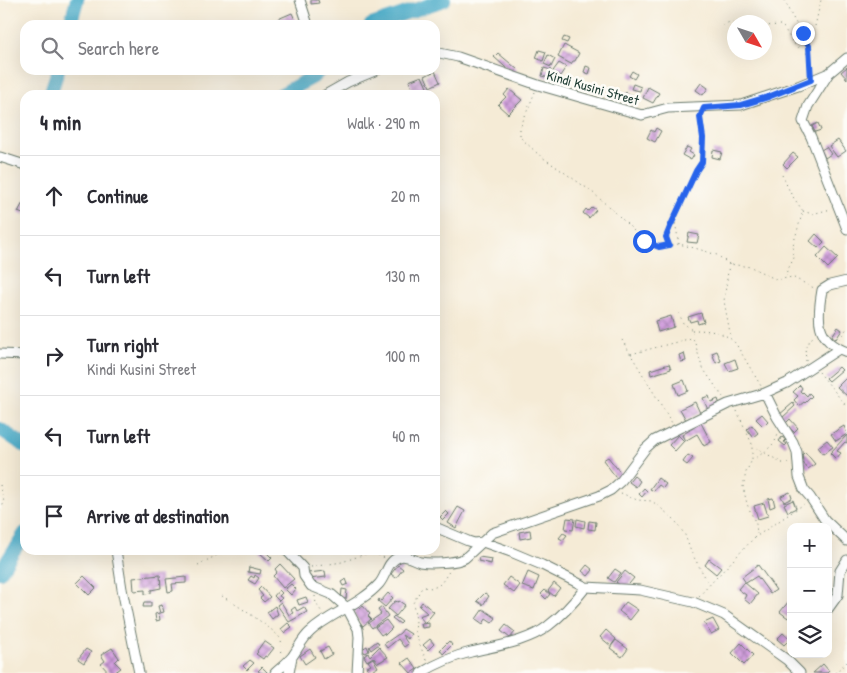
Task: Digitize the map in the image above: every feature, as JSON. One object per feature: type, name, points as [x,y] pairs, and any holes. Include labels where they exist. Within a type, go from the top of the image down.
[{"type":"street","points":[[300,0],[306,20]]},
{"type":"street","name":"Kindi Kusini Street","points":[[440,53],[458,57],[538,85],[639,114],[668,108],[741,105],[768,97],[829,73],[847,58]]},
{"type":"street","points":[[829,73],[808,106],[803,121],[847,229]]},
{"type":"street","points":[[334,90],[365,75]]},
{"type":"street","points":[[0,157],[20,163]]},
{"type":"street","points":[[275,673],[292,657],[309,633],[381,583],[391,561],[401,556],[406,556],[423,562],[455,563],[466,558],[492,533],[599,496],[611,490],[628,472],[645,449],[656,440],[731,403],[765,393],[803,374],[841,349],[822,333],[819,328],[818,317],[824,287],[847,281]]},
{"type":"street","points":[[0,354],[20,356]]},
{"type":"street","points":[[765,393],[793,442],[801,484],[825,520],[847,541]]},
{"type":"street","points":[[440,529],[474,543],[483,542],[542,565],[586,587],[640,590],[693,602],[724,615],[787,655]]},
{"type":"street","points":[[117,555],[139,673]]},
{"type":"street","points":[[291,555],[303,568],[306,580],[313,587],[331,594],[347,608],[358,628],[357,673]]},
{"type":"street","points":[[832,604],[838,596],[840,571],[847,560]]},
{"type":"street","points":[[421,673],[470,652],[509,644],[547,628],[569,608],[586,587]]},
{"type":"street","points":[[289,673],[292,657]]},
{"type":"street","points":[[791,658],[800,673]]},
{"type":"path","points":[[785,0],[789,11],[809,46],[811,80]]},
{"type":"path","points":[[809,46],[814,36],[821,0]]},
{"type":"path","points":[[722,25],[727,23]]},
{"type":"path","points":[[772,26],[780,25],[784,28],[793,43],[810,56]]},
{"type":"path","points":[[538,85],[520,128],[520,137],[539,155],[591,191],[644,241],[659,247],[679,244],[717,255],[729,264],[751,267],[777,280],[792,277],[813,287],[821,296]]},
{"type":"path","points":[[669,245],[666,237],[674,216],[702,162],[703,138],[700,117],[704,108]]},
{"type":"path","points":[[782,175],[803,211],[812,214],[839,208]]},
{"type":"path","points":[[786,277],[786,273],[794,258],[794,245],[803,211]]},
{"type":"path","points":[[674,216],[679,244]]},
{"type":"path","points":[[729,264],[724,301],[731,339]]},
{"type":"path","points":[[679,313],[683,324],[692,330],[715,332],[731,339],[740,349],[765,393]]},
{"type":"path","points":[[803,374],[806,365],[805,347],[819,328]]},
{"type":"path","points":[[841,349],[847,328]]},
{"type":"path","points":[[692,330],[702,367],[731,403],[752,444],[752,462]]},
{"type":"path","points":[[631,354],[683,339],[693,338]]},
{"type":"path","points":[[622,340],[676,430]]},
{"type":"path","points":[[814,365],[847,408]]},
{"type":"path","points":[[758,535],[743,487],[746,472],[752,462],[777,438],[777,417]]},
{"type":"path","points":[[752,444],[782,463],[798,463]]},
{"type":"path","points":[[0,485],[4,502],[0,513]]},
{"type":"path","points":[[611,490],[637,500],[652,501],[674,519],[685,535],[709,585]]},
{"type":"path","points":[[693,602],[758,535],[798,508],[810,497]]},
{"type":"path","points":[[198,565],[217,555]]},
{"type":"path","points":[[303,568],[342,562],[364,555]]},
{"type":"path","points":[[379,555],[391,561]]},
{"type":"path","points":[[430,668],[415,633],[414,603],[421,590],[425,587],[435,587],[442,582],[455,563]]},
{"type":"path","points":[[313,587],[317,607],[321,612],[332,616]]},
{"type":"path","points":[[222,596],[249,613],[278,636],[281,642],[284,664]]},
{"type":"path","points":[[836,673],[847,662]]},
{"type":"building","points":[[311,0],[318,0],[319,3],[311,4]]},
{"type":"building","points":[[292,13],[295,20],[278,20]]},
{"type":"building","points":[[564,37],[569,39],[567,43],[562,41]]},
{"type":"building","points":[[564,45],[579,53],[571,64],[558,57]]},
{"type":"building","points":[[539,50],[546,52],[543,61],[536,58]]},
{"type":"building","points":[[498,53],[517,69],[513,74],[494,57]]},
{"type":"building","points":[[548,55],[555,59],[551,67],[544,64]]},
{"type":"building","points":[[559,63],[566,67],[560,76],[553,71]]},
{"type":"building","points":[[586,66],[591,68],[589,74],[584,72]]},
{"type":"building","points":[[847,67],[847,79],[841,72]]},
{"type":"building","points":[[544,68],[551,70],[549,78],[542,76]]},
{"type":"building","points":[[632,71],[637,74],[634,79],[629,76]]},
{"type":"building","points":[[437,75],[440,82],[430,87],[425,76]]},
{"type":"building","points":[[422,76],[428,90],[413,90],[409,81]]},
{"type":"building","points":[[701,83],[708,88],[703,95],[696,90]]},
{"type":"building","points":[[633,84],[641,87],[640,91],[631,89]]},
{"type":"building","points":[[648,87],[659,93],[653,103],[643,98]]},
{"type":"building","points":[[509,89],[522,100],[508,114],[498,105],[506,97],[504,95]]},
{"type":"building","points":[[626,92],[632,95],[628,103],[622,100]]},
{"type":"building","points":[[818,123],[821,130],[815,132],[812,126]]},
{"type":"building","points":[[656,128],[661,131],[655,142],[647,138],[651,130],[654,132]]},
{"type":"building","points":[[838,140],[846,151],[837,157],[829,146]]},
{"type":"building","points":[[687,147],[691,149],[689,152],[694,155],[691,160],[682,155]]},
{"type":"building","points":[[826,147],[831,154],[825,158],[821,150]]},
{"type":"building","points":[[713,150],[722,152],[720,159],[712,157]]},
{"type":"building","points":[[793,153],[798,157],[787,168],[783,164]]},
{"type":"building","points":[[592,207],[596,210],[589,218],[583,213],[586,209],[588,211]]},
{"type":"building","points":[[689,233],[699,235],[697,243],[687,242]]},
{"type":"building","points":[[816,234],[824,242],[818,248],[810,241]]},
{"type":"building","points":[[826,247],[838,258],[828,268],[817,257]]},
{"type":"building","points":[[701,313],[704,322],[698,324],[697,320],[690,322],[688,317]]},
{"type":"building","points":[[671,316],[674,327],[658,332],[655,321]]},
{"type":"building","points":[[838,327],[842,330],[836,339],[832,336]]},
{"type":"building","points":[[717,351],[721,361],[716,363],[712,353]]},
{"type":"building","points":[[684,353],[686,361],[681,362],[679,355]]},
{"type":"building","points":[[735,359],[738,368],[729,371],[725,363]]},
{"type":"building","points":[[669,364],[671,369],[651,375],[650,370]]},
{"type":"building","points":[[839,367],[842,370],[829,381],[826,378]]},
{"type":"building","points":[[846,378],[847,380],[847,396],[837,387]]},
{"type":"building","points":[[684,380],[688,391],[678,395],[674,384]]},
{"type":"building","points":[[800,385],[802,393],[807,396],[809,393],[812,396],[799,406],[794,400],[798,396],[793,392]]},
{"type":"building","points":[[709,396],[711,402],[718,399],[720,405],[708,410],[703,398]]},
{"type":"building","points":[[695,402],[700,413],[686,420],[680,409]]},
{"type":"building","points":[[793,403],[795,406],[782,418],[779,415]]},
{"type":"building","points":[[762,414],[768,421],[763,426],[756,419]]},
{"type":"building","points":[[790,419],[798,428],[794,432],[785,424]]},
{"type":"building","points":[[701,423],[711,442],[704,446],[697,434],[685,441],[682,435]]},
{"type":"building","points":[[752,425],[758,433],[753,437],[747,429]]},
{"type":"building","points":[[844,426],[847,434],[836,441],[831,434]]},
{"type":"building","points":[[678,435],[684,441],[675,451],[669,445]]},
{"type":"building","points":[[847,435],[847,443],[845,442],[837,451],[841,453],[836,459],[830,453]]},
{"type":"building","points":[[782,437],[786,440],[784,442],[787,444],[785,446],[779,441]]},
{"type":"building","points":[[827,440],[833,447],[823,454],[818,447]]},
{"type":"building","points":[[805,452],[815,464],[808,469],[799,458]]},
{"type":"building","points":[[688,455],[693,458],[687,465],[683,462]]},
{"type":"building","points":[[608,457],[623,476],[618,480],[603,460]]},
{"type":"building","points":[[634,476],[640,481],[636,487],[629,482]]},
{"type":"building","points":[[658,478],[666,484],[663,488],[659,485],[654,491],[650,489]]},
{"type":"building","points":[[644,488],[647,491],[642,497],[639,494]]},
{"type":"building","points":[[790,492],[792,498],[784,502],[781,496]]},
{"type":"building","points":[[773,498],[775,506],[770,508],[768,499]]},
{"type":"building","points":[[793,500],[796,508],[788,512],[784,504]]},
{"type":"building","points":[[764,503],[768,516],[758,519],[754,506]]},
{"type":"building","points":[[458,507],[465,511],[456,528],[448,523]]},
{"type":"building","points":[[446,511],[449,514],[443,520],[440,517]]},
{"type":"building","points":[[567,518],[575,519],[573,530],[565,529]]},
{"type":"building","points":[[577,519],[585,521],[584,528],[576,526]]},
{"type":"building","points":[[589,521],[596,522],[595,530],[588,529]]},
{"type":"building","points":[[530,530],[531,537],[520,539],[519,532]]},
{"type":"building","points":[[563,533],[567,535],[563,540],[559,538]]},
{"type":"building","points":[[262,555],[269,555],[272,558],[269,561]]},
{"type":"building","points":[[479,557],[492,559],[491,564],[478,561]]},
{"type":"building","points":[[709,559],[721,568],[716,574],[705,565]]},
{"type":"building","points":[[280,564],[294,579],[283,588],[273,576],[277,572],[275,569]]},
{"type":"building","points":[[398,565],[403,569],[396,578],[391,574]]},
{"type":"building","points":[[587,565],[593,570],[588,576],[582,571]]},
{"type":"building","points":[[758,565],[776,590],[770,594],[757,576],[746,583],[742,577]]},
{"type":"building","points":[[249,567],[261,570],[260,574],[248,572]]},
{"type":"building","points":[[615,569],[621,573],[614,582],[608,578]]},
{"type":"building","points":[[325,571],[326,577],[309,579],[308,573]]},
{"type":"building","points":[[625,571],[634,578],[625,589],[616,582]]},
{"type":"building","points":[[528,572],[539,577],[534,590],[522,586]]},
{"type":"building","points":[[160,575],[161,588],[151,590],[151,593],[145,594],[145,590],[134,591],[133,578]]},
{"type":"building","points":[[255,575],[259,578],[255,584],[248,580],[251,576],[254,578]]},
{"type":"building","points":[[84,576],[96,588],[89,595],[77,583]]},
{"type":"building","points":[[186,577],[186,583],[172,584],[173,591],[168,592],[166,579]]},
{"type":"building","points":[[509,577],[520,585],[514,593],[503,585]]},
{"type":"building","points":[[346,579],[348,584],[343,586],[341,582]]},
{"type":"building","points":[[744,582],[758,594],[750,604],[744,599],[746,595],[738,589]]},
{"type":"building","points":[[554,583],[560,588],[554,596],[548,591]]},
{"type":"building","points":[[291,584],[296,589],[291,595],[285,589]]},
{"type":"building","points":[[261,587],[270,597],[264,602],[260,598],[263,596],[258,590]]},
{"type":"building","points":[[342,589],[347,590],[346,599],[341,599]]},
{"type":"building","points":[[279,590],[282,593],[279,596],[282,598],[279,601],[274,596]]},
{"type":"building","points":[[545,590],[550,594],[546,599],[541,594]]},
{"type":"building","points":[[388,593],[393,598],[385,607],[378,601],[379,599],[381,601]]},
{"type":"building","points":[[485,593],[489,596],[483,605],[477,601]]},
{"type":"building","points":[[306,597],[308,602],[299,605],[297,600]]},
{"type":"building","points":[[395,601],[405,605],[396,616],[388,609]]},
{"type":"building","points":[[144,602],[151,602],[151,607],[143,607]]},
{"type":"building","points":[[281,602],[289,615],[293,613],[291,610],[295,607],[297,611],[304,607],[307,612],[289,622],[277,605]]},
{"type":"building","points":[[422,602],[434,612],[425,623],[419,616],[427,613],[419,606]]},
{"type":"building","points":[[626,602],[638,610],[630,620],[619,611]]},
{"type":"building","points":[[787,603],[787,617],[780,612]]},
{"type":"building","points":[[162,605],[164,612],[160,613],[158,606]]},
{"type":"building","points":[[275,606],[278,614],[272,619],[267,612]]},
{"type":"building","points":[[358,606],[360,608],[363,606],[370,614],[368,616],[371,619],[363,626],[353,614],[355,613],[353,611]]},
{"type":"building","points":[[382,607],[388,616],[372,628],[368,623],[381,614],[378,610]]},
{"type":"building","points":[[483,609],[496,618],[492,623],[486,619],[483,624],[476,619]]},
{"type":"building","points":[[159,613],[160,620],[156,621],[155,614]]},
{"type":"building","points":[[394,616],[402,622],[400,624],[392,618]]},
{"type":"building","points":[[713,619],[719,630],[711,634],[704,623]]},
{"type":"building","points":[[386,620],[392,628],[385,635],[384,633],[381,635],[375,627]]},
{"type":"building","points":[[288,623],[292,627],[284,633],[281,629]]},
{"type":"building","points":[[429,623],[429,627],[422,628],[421,624]]},
{"type":"building","points":[[506,625],[515,632],[510,638],[501,631]]},
{"type":"building","points":[[403,629],[411,634],[408,639],[402,635],[408,644],[404,647],[398,639],[387,648],[384,644]]},
{"type":"building","points":[[606,630],[616,639],[611,646],[600,637]]},
{"type":"building","points":[[783,633],[787,636],[787,642],[784,645],[777,639]]},
{"type":"building","points":[[430,639],[434,644],[428,650],[423,645]]},
{"type":"building","points":[[616,640],[628,649],[622,657],[610,648]]},
{"type":"building","points":[[264,641],[274,648],[263,659],[256,654]]},
{"type":"building","points":[[377,641],[379,644],[371,650],[369,647]]},
{"type":"building","points":[[449,641],[452,645],[443,654],[440,650]]},
{"type":"building","points":[[741,643],[753,655],[744,665],[732,653]]},
{"type":"building","points":[[367,646],[369,651],[365,653],[362,649]]},
{"type":"building","points":[[328,647],[332,654],[324,659],[320,651]]},
{"type":"building","points":[[379,647],[388,657],[378,663],[373,657],[367,661],[364,656],[368,653],[370,656]]},
{"type":"building","points":[[112,648],[119,658],[115,662],[121,668],[114,673],[109,673],[101,664],[105,661],[101,655]]},
{"type":"building","points":[[86,649],[91,652],[84,663],[78,659]]},
{"type":"building","points":[[310,649],[315,657],[305,664],[300,656]]},
{"type":"building","points":[[373,658],[378,667],[370,672],[367,667],[371,665],[368,661]]},
{"type":"building","points":[[409,658],[417,669],[411,673],[402,663]]},
{"type":"building","points":[[250,660],[254,663],[247,670],[243,666]]},
{"type":"building","points":[[823,664],[829,671],[827,673],[813,673]]},
{"type":"building","points":[[262,667],[268,673],[258,671]]},
{"type":"waterway","points":[[71,20],[77,0]]},
{"type":"waterway","points":[[386,20],[444,0]]},
{"type":"waterway","points":[[52,90],[56,75]]},
{"type":"waterway","points":[[289,90],[315,75]]},
{"type":"waterway","points":[[0,429],[20,443]]},
{"type":"waterway","points":[[0,572],[20,541]]},
{"type":"route","points":[[644,241],[662,248],[669,245],[666,237],[696,171],[702,162],[703,138],[700,117],[704,108],[741,105],[768,97],[811,80],[809,46],[803,33]]}]
